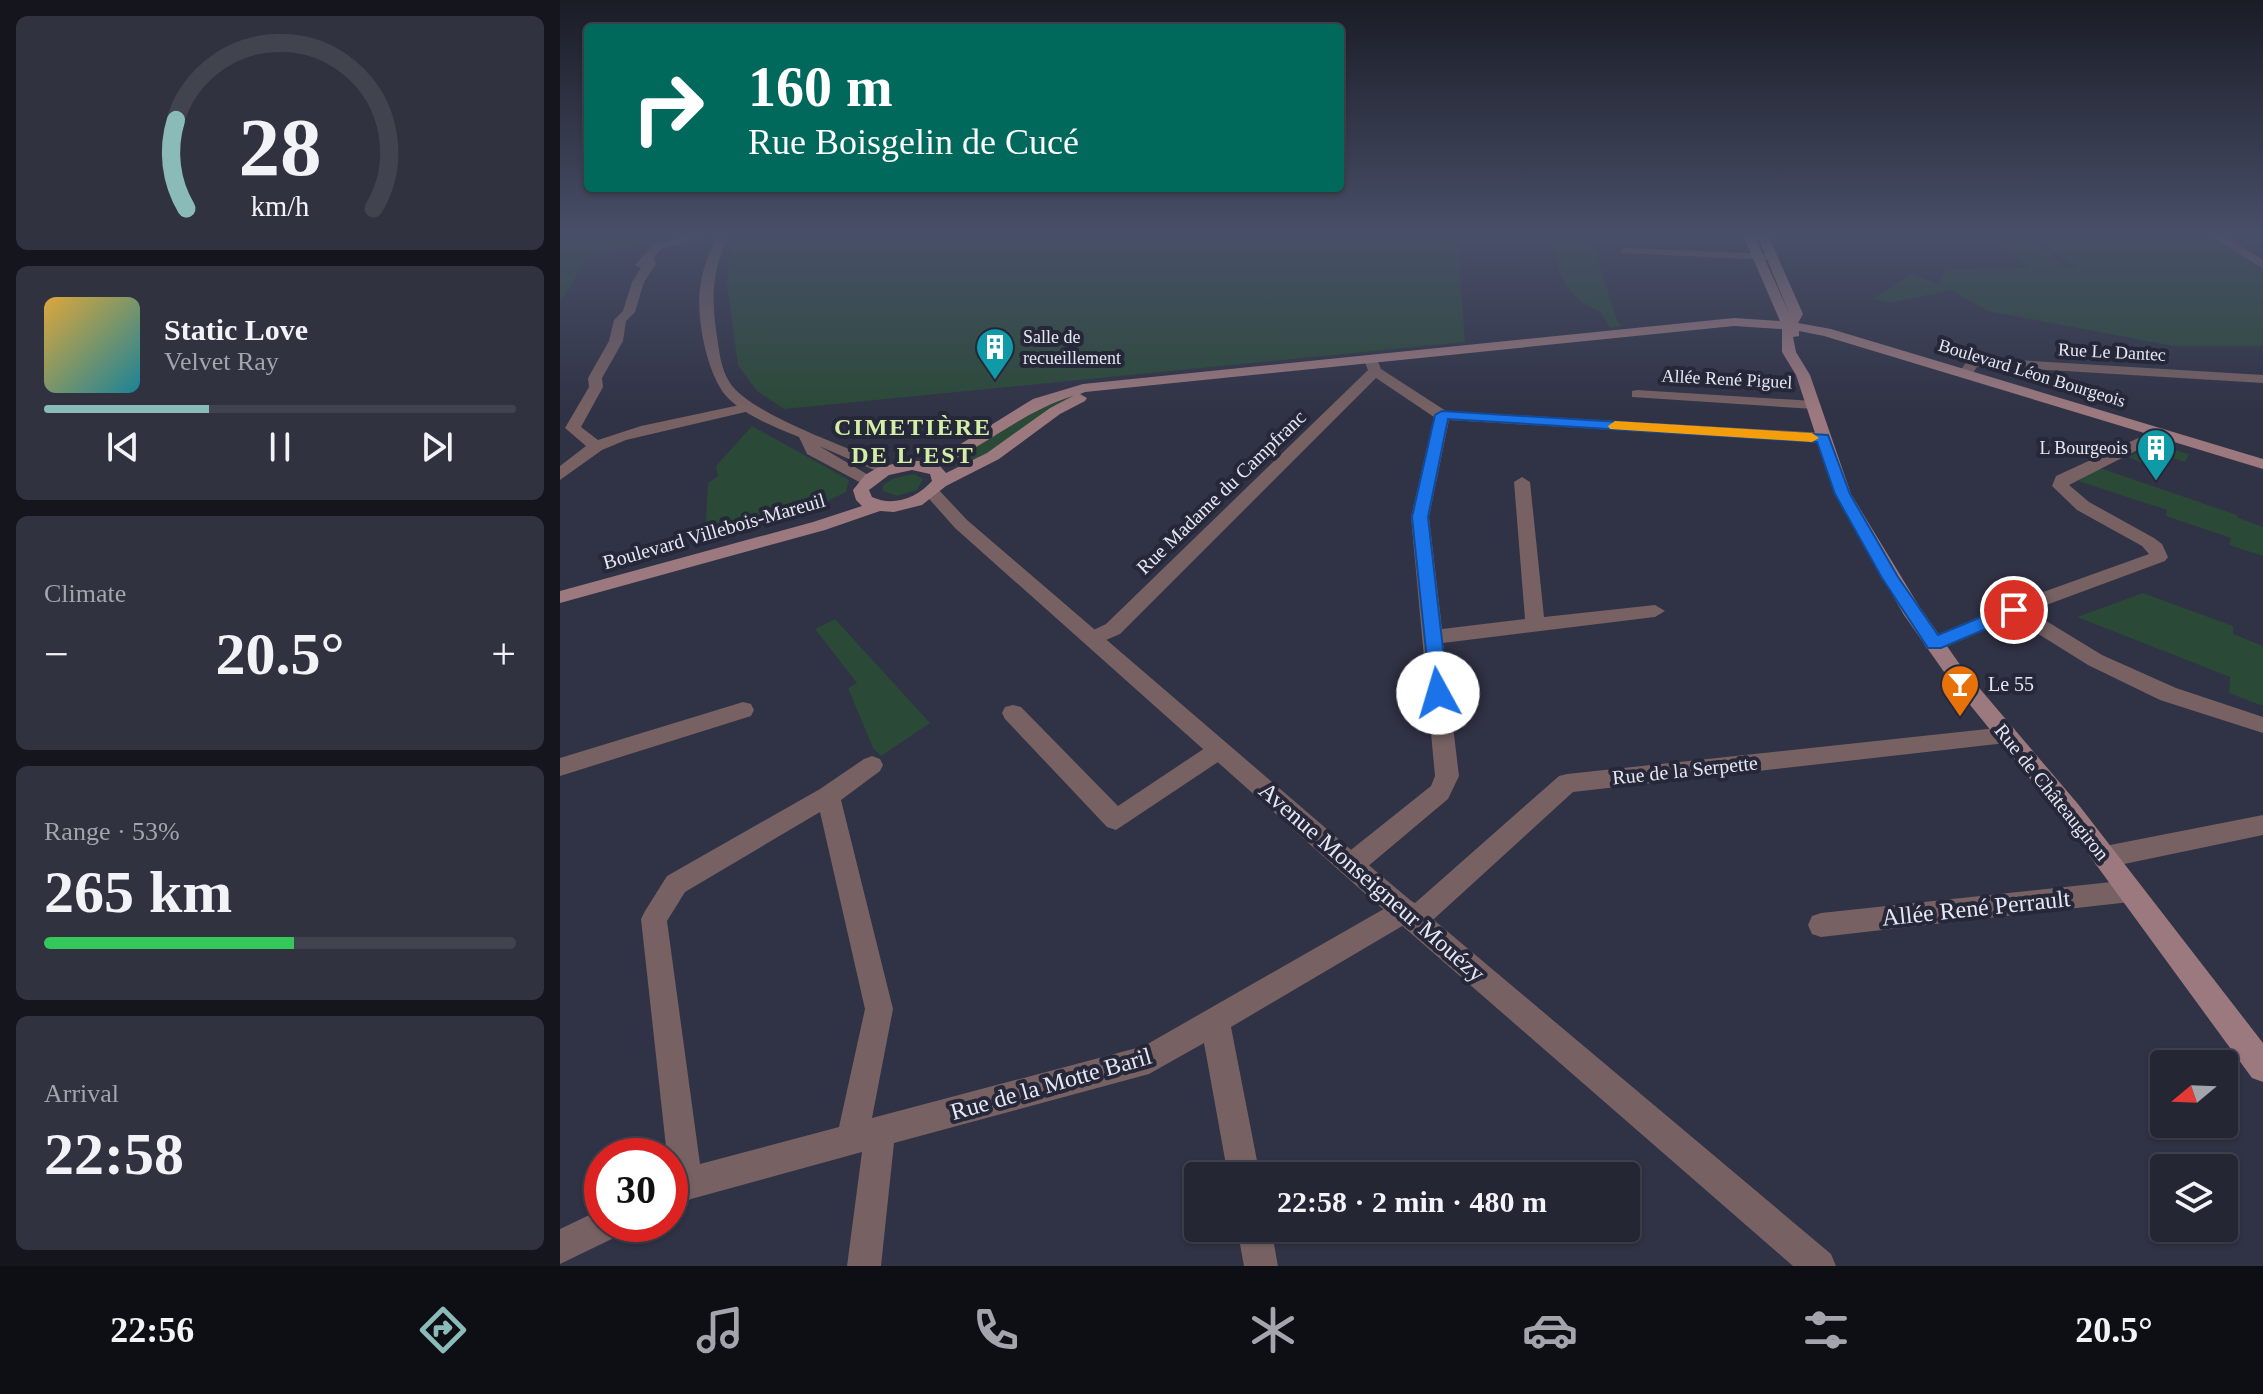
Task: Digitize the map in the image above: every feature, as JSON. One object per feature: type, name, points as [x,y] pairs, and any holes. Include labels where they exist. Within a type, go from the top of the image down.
[{"type":"main road","name":"Rue de Châteaugiron","points":[[1774,294],[1788,325],[1799,339],[1803,375],[1843,494],[1890,578],[1934,644],[2105,857],[2263,1067]]},
{"type":"main road","name":"Rue de Châteaugiron","points":[[1788,294],[1797,314],[1788,325]]},
{"type":"main road","points":[[928,466],[957,453],[1007,419],[1047,398],[1083,388],[1373,365],[1724,322],[1788,325]]},
{"type":"main road","name":"Boulevard Léon Bourgeois","points":[[1788,325],[1826,332],[2263,464]]},
{"type":"main road","points":[[935,487],[993,456],[1076,399],[1149,382]]},
{"type":"main road","points":[[887,470],[912,465],[928,466],[938,472],[935,487]]},
{"type":"main road","name":"Boulevard Villebois-Mareuil","points":[[560,588],[705,551],[808,519],[865,488],[887,470]]},
{"type":"main road","name":"Boulevard Villebois-Mareuil","points":[[560,597],[819,526],[878,506],[912,502],[935,487]]},
{"type":"main road","points":[[865,488],[864,500],[878,506]]},
{"type":"street","points":[[595,446],[573,428],[596,387],[598,371],[616,341],[618,326],[629,312],[634,294]]},
{"type":"street","points":[[706,294],[713,356],[723,384],[749,407],[807,437],[830,443],[887,470]]},
{"type":"street","name":"Rue Le Dantec","points":[[1965,374],[1972,364],[1983,362],[2263,379]]},
{"type":"street","points":[[1373,365],[1442,415],[1823,438]]},
{"type":"street","name":"Rue Madame du Campfranc","points":[[1092,639],[1113,629],[1373,365]]},
{"type":"street","name":"Allée René Piguel","points":[[1637,394],[1814,405]]},
{"type":"street","points":[[560,475],[571,461],[595,446],[749,407]]},
{"type":"street","points":[[1351,865],[1440,792],[1447,776],[1420,517],[1442,415]]},
{"type":"street","points":[[1934,644],[2014,610],[2159,557],[2156,548],[2148,542],[2083,506],[2060,486],[2062,480],[2160,433]]},
{"type":"street","points":[[807,437],[813,451],[865,488]]},
{"type":"street","points":[[1522,482],[1535,624]]},
{"type":"street","name":"Avenue Monseigneur Mouézy","points":[[935,487],[961,524],[1351,865],[1819,1266]]},
{"type":"street","points":[[2014,610],[2095,660],[2156,689],[2263,725]]},
{"type":"street","points":[[1432,637],[1655,611]]},
{"type":"street","points":[[560,767],[743,710]]},
{"type":"street","points":[[1013,713],[1116,820],[1219,750]]},
{"type":"street","name":"Rue de la Serpette","points":[[1410,915],[1567,783],[2006,735]]},
{"type":"street","points":[[674,1138],[654,919],[676,884],[828,796],[872,765]]},
{"type":"street","points":[[828,796],[879,1009],[866,1136],[864,1266]]},
{"type":"street","points":[[2105,857],[2263,825]]},
{"type":"street","name":"Allée René Perrault","points":[[1821,925],[2130,891]]},
{"type":"street","name":"Rue de la Motte Baril","points":[[688,1185],[1149,1059],[1410,915]]},
{"type":"street","points":[[1215,1021],[1241,1162]]},
{"type":"street","points":[[560,1247],[584,1235]]},
{"type":"street","points":[[1257,1242],[1261,1266]]},
{"type":"green space","points":[[728,294],[1461,294],[1465,342],[784,409],[757,391],[738,365]]},
{"type":"green space","points":[[1573,294],[1609,294],[1617,321],[1622,326],[1610,328],[1600,311]]},
{"type":"green space","points":[[1880,294],[1932,294],[1889,303],[1873,299]]},
{"type":"green space","points":[[1958,294],[2263,294],[2263,346],[2173,346],[1988,311]]},
{"type":"green space","points":[[1085,392],[1049,408],[991,453],[960,469],[952,462],[1040,406]]},
{"type":"green space","points":[[752,426],[849,480],[846,492],[795,517],[705,540],[708,483],[718,476],[716,466]]},
{"type":"green space","points":[[2155,444],[2189,454],[2185,462],[2153,452],[2142,463],[2128,457]]},
{"type":"green space","points":[[2100,468],[2237,515],[2263,527],[2263,556],[2229,545],[2231,538],[2166,516],[2167,510],[2078,481]]},
{"type":"green space","points":[[914,474],[923,479],[917,490],[897,496],[883,491],[883,485],[894,478]]},
{"type":"green space","points":[[2143,593],[2233,626],[2233,634],[2263,646],[2263,706],[2229,693],[2230,677],[2077,617]]},
{"type":"green space","points":[[835,619],[930,723],[881,756],[873,748],[848,688],[857,683],[815,629]]},
{"type":"slow traffic","points":[[1615,426],[1812,438]]},
{"type":"place","name":"Salle de recueillement","points":[[995,381]]},
{"type":"place","name":"L Bourgeois","points":[[2156,482]]},
{"type":"place","name":"Le 55","points":[[1960,718]]},
{"type":"district","name":"CIMETIÈRE DE L'EST","points":[[913,441]]},
{"type":"route","points":[[1438,693],[1420,517],[1442,415],[1823,438],[1843,494],[1890,578],[1934,644],[2014,610]]}]
